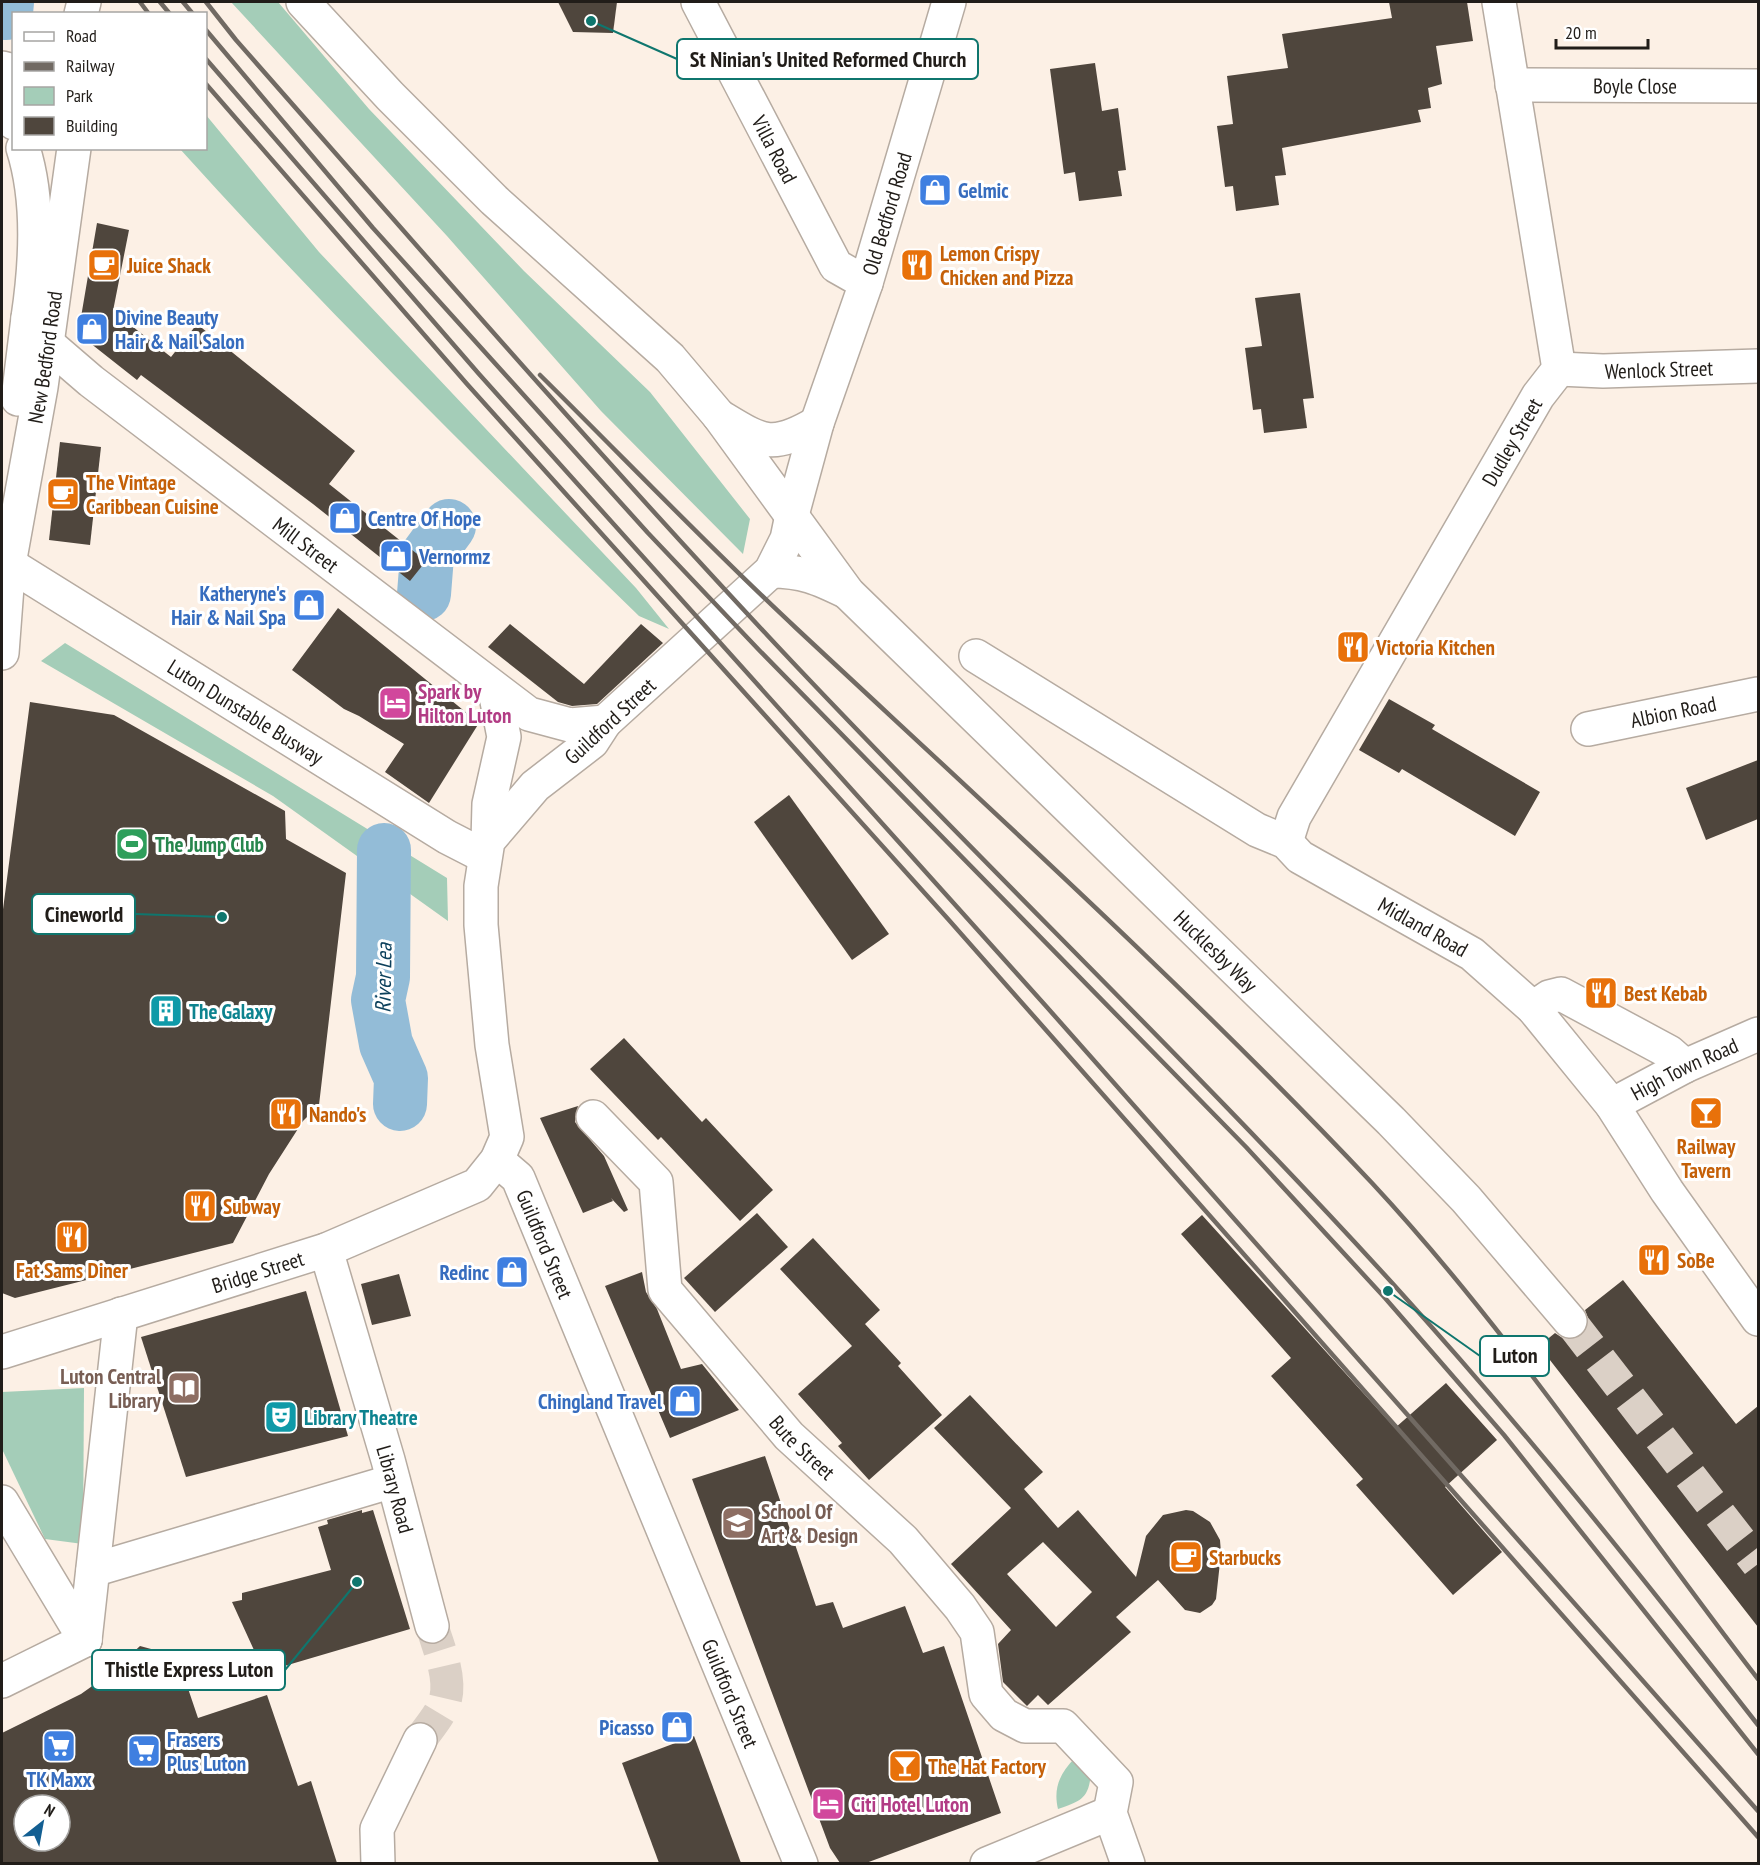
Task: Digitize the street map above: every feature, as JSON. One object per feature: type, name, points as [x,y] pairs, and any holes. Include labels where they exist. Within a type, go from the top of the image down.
[{"type":"main road","name":"Hucklesby Way","points":[[303,2],[390,96],[494,200],[670,358],[719,416],[848,593],[1391,1121],[1466,1199],[1570,1321]]},
{"type":"main road","name":"Villa Road","points":[[698,2],[836,266],[866,283]]},
{"type":"main road","name":"Old Bedford Road","points":[[771,571],[787,539],[817,423],[866,283],[949,2]]},
{"type":"main road","points":[[1499,2],[1559,369]]},
{"type":"main road","name":"Boyle Close","points":[[1512,85],[1758,86]]},
{"type":"main road","points":[[2,100],[12,119]]},
{"type":"main road","name":"New Bedford Road","points":[[2,653],[19,382],[34,261],[32,176],[24,150]]},
{"type":"main road","name":"New Bedford Road","points":[[9,564],[48,344],[74,150]]},
{"type":"main road","name":"Mill Street","points":[[27,318],[48,344],[91,381],[495,691],[528,714],[570,725],[605,722]]},
{"type":"main road","name":"Wenlock Street","points":[[1559,369],[1603,371],[1758,366]]},
{"type":"main road","name":"Dudley Street","points":[[1286,842],[1294,817],[1538,396],[1559,369]]},
{"type":"main road","points":[[719,416],[765,440],[791,438],[817,423]]},
{"type":"main road","name":"Luton Dunstable Busway","points":[[9,564],[447,837],[486,849]]},
{"type":"main road","name":"Hucklesby Way","points":[[771,571],[795,571],[817,576],[848,593]]},
{"type":"main road","name":"Guildford Street","points":[[486,849],[535,786],[592,742],[605,722],[771,571]]},
{"type":"main road","name":"Midland Road","points":[[976,656],[1257,830],[1286,842],[1300,856],[1472,954],[1533,1008],[1612,1105],[1667,1191],[1758,1319]]},
{"type":"main road","points":[[495,691],[504,737],[489,804],[481,925],[492,1045],[507,1137],[498,1160]]},
{"type":"main road","name":"Albion Road","points":[[1588,729],[1758,694]]},
{"type":"main road","points":[[528,714],[575,755]]},
{"type":"main road","points":[[1533,1008],[1549,997],[1561,994],[1669,1052],[1685,1066]]},
{"type":"main road","name":"High Town Road","points":[[1612,1105],[1685,1066],[1758,1034]]},
{"type":"main road","name":"Bute Street","points":[[593,1117],[656,1182],[665,1290],[789,1436],[903,1540],[960,1607],[977,1632],[986,1694],[1004,1715],[1025,1725],[1063,1726],[1116,1782],[1110,1813]]},
{"type":"main road","name":"Guildford Street","points":[[498,1160],[518,1178],[801,1863]]},
{"type":"main road","name":"Bridge Street","points":[[2,1352],[326,1250],[477,1185],[498,1160]]},
{"type":"main road","name":"Library Road","points":[[326,1250],[393,1481],[432,1626]]},
{"type":"main road","points":[[85,1640],[121,1314]]},
{"type":"main road","points":[[93,1570],[393,1481]]},
{"type":"main road","points":[[2,1502],[85,1640]]},
{"type":"main road","points":[[2,1681],[85,1640]]},
{"type":"main road","points":[[378,1863],[377,1829],[420,1740]]},
{"type":"main road","points":[[987,1863],[1110,1813],[1128,1863]]},
{"type":"green space","points":[[231,2],[278,2],[369,109],[524,271],[650,392],[750,519],[743,554],[601,411],[447,236]]},
{"type":"green space","points":[[207,116],[319,252],[636,588],[669,629],[639,616],[405,386],[181,150],[207,150]]},
{"type":"green space","points":[[65,643],[447,878],[448,921],[273,796],[41,661]]},
{"type":"green space","points":[[84,1388],[83,1544],[45,1539],[2,1449],[2,1392]]},
{"type":"green space","points":[[1075,1758],[1091,1772],[1088,1788],[1078,1801],[1058,1809],[1056,1794],[1059,1781],[1065,1769]]},
{"type":"building","points":[[558,2],[617,2],[613,33],[573,32]]},
{"type":"building","points":[[1389,2],[1467,2],[1473,41],[1436,46],[1442,84],[1428,88],[1431,108],[1418,110],[1421,122],[1282,148],[1286,175],[1275,176],[1279,205],[1236,211],[1233,186],[1225,187],[1217,126],[1233,124],[1227,76],[1288,68],[1282,34],[1392,18]]},
{"type":"building","points":[[1095,63],[1102,111],[1118,108],[1126,170],[1118,171],[1122,196],[1079,201],[1075,172],[1064,174],[1050,69]]},
{"type":"building","points":[[97,223],[129,230],[113,311],[171,357],[197,324],[355,451],[329,484],[426,561],[410,581],[313,504],[141,375],[137,380],[85,339],[80,332],[80,323]]},
{"type":"building","points":[[1300,293],[1314,398],[1303,399],[1307,428],[1264,433],[1261,409],[1253,410],[1245,348],[1262,346],[1255,298]]},
{"type":"building","points":[[60,442],[101,447],[90,545],[49,540]]},
{"type":"building","name":"Spark by Hilton Luton","points":[[338,608],[479,723],[429,803],[385,772],[404,744],[344,709],[292,670]]},
{"type":"building","points":[[510,624],[584,684],[641,624],[663,643],[597,704],[572,706],[558,702],[488,647]]},
{"type":"building","points":[[1389,699],[1435,725],[1432,729],[1540,792],[1515,836],[1402,769],[1399,773],[1359,750]]},
{"type":"building","name":"The Galaxy","points":[[30,702],[114,715],[285,811],[286,839],[346,873],[319,1105],[303,1121],[269,1174],[233,1243],[15,1298],[2,1293],[2,917]]},
{"type":"building","points":[[1758,760],[1758,819],[1706,840],[1686,788]]},
{"type":"building","points":[[789,795],[889,934],[852,960],[754,822]]},
{"type":"building","points":[[624,1038],[702,1122],[706,1118],[773,1190],[740,1221],[661,1137],[658,1140],[590,1069]]},
{"type":"building","points":[[578,1106],[575,1122],[604,1156],[628,1210],[624,1212],[611,1198],[613,1201],[583,1213],[540,1118]]},
{"type":"building","points":[[757,1213],[788,1247],[715,1312],[684,1278]]},
{"type":"building","points":[[1202,1215],[1395,1428],[1446,1383],[1497,1440],[1445,1487],[1502,1552],[1453,1595],[1356,1485],[1363,1479],[1271,1376],[1291,1358],[1181,1234]]},
{"type":"building","points":[[813,1238],[880,1310],[865,1324],[901,1363],[898,1366],[942,1415],[869,1480],[838,1446],[842,1443],[798,1394],[852,1346],[780,1269]]},
{"type":"building","points":[[642,1272],[646,1292],[657,1309],[681,1369],[702,1364],[739,1410],[670,1438],[605,1286]]},
{"type":"building","points":[[399,1274],[411,1316],[372,1325],[361,1284]]},
{"type":"building","points":[[1623,1280],[1736,1424],[1758,1406],[1758,1627],[1539,1346],[1555,1333],[1564,1339],[1582,1336],[1588,1327],[1585,1310]]},
{"type":"building","points":[[306,1291],[348,1436],[186,1477],[141,1337]]},
{"type":"building","points":[[970,1395],[1043,1472],[1024,1489],[1058,1528],[1078,1510],[1136,1577],[1146,1536],[1163,1515],[1186,1510],[1193,1511],[1210,1522],[1220,1540],[1221,1553],[1216,1599],[1212,1605],[1200,1613],[1185,1610],[1158,1580],[1116,1617],[1131,1632],[1048,1705],[1038,1695],[1027,1706],[1003,1682],[998,1644],[1011,1630],[951,1564],[1011,1508],[934,1428]],"holes":[[[1043,1542],[1092,1592],[1056,1627],[1007,1574]]]},
{"type":"building","points":[[765,1456],[816,1606],[833,1602],[843,1628],[905,1606],[923,1653],[944,1646],[1001,1813],[866,1863],[840,1863],[830,1848],[692,1479]]},
{"type":"building","points":[[362,1510],[362,1513],[373,1510],[410,1629],[264,1672],[232,1602],[242,1600],[242,1593],[331,1570],[318,1527],[328,1524],[327,1520]]},
{"type":"building","name":"Frasers Plus Luton","points":[[140,1646],[177,1656],[198,1718],[267,1695],[298,1786],[311,1781],[337,1863],[2,1863],[2,1733],[81,1694],[112,1672]]},
{"type":"building","points":[[694,1736],[741,1863],[659,1863],[622,1763]]},
{"type":"waterway","name":"River Lea","points":[[6,13],[7,2]]},
{"type":"waterway","name":"River Lea","points":[[424,594],[427,556],[449,526]]},
{"type":"waterway","name":"River Lea","points":[[384,850],[383,977],[378,1000],[386,1044],[401,1078],[400,1104]]},
{"type":"tunnel","points":[[1570,1321],[1758,1564]]},
{"type":"tunnel","points":[[420,1740],[439,1713],[446,1695],[444,1665],[432,1626]]},
{"type":"railway","points":[[140,2],[148,12]]},
{"type":"railway","points":[[160,2],[168,12]]},
{"type":"railway","points":[[183,2],[191,12]]},
{"type":"railway","points":[[206,2],[236,40],[500,340],[768,636],[845,718],[1318,1202],[1442,1338],[1580,1502],[1758,1725]]},
{"type":"railway","points":[[207,31],[373,228],[648,533],[759,650],[1246,1147],[1385,1298],[1504,1435],[1758,1754]]},
{"type":"railway","points":[[207,60],[479,374],[1045,1005],[1758,1811]]},
{"type":"railway","points":[[207,85],[467,384],[948,919],[1758,1837]]},
{"type":"railway","points":[[540,375],[763,597],[1160,970],[1303,1111],[1372,1183],[1475,1302],[1758,1679]]},
{"type":"place","name":"St Ninian's United Reformed Church","points":[[591,21]]},
{"type":"place","name":"Gelmic","points":[[935,190]]},
{"type":"place","name":"Juice Shack","points":[[104,265]]},
{"type":"place","name":"Lemon Crispy Chicken and Pizza","points":[[917,265]]},
{"type":"place","name":"Divine Beauty Hair & Nail Salon","points":[[92,329]]},
{"type":"place","name":"The Vintage Caribbean Cuisine","points":[[63,494]]},
{"type":"place","name":"Centre Of Hope","points":[[345,518]]},
{"type":"place","name":"Vernormz","points":[[396,556]]},
{"type":"place","name":"Katheryne's Hair & Nail Spa","points":[[309,605]]},
{"type":"place","name":"Victoria Kitchen","points":[[1353,647]]},
{"type":"place","name":"Spark by Hilton Luton","points":[[395,703]]},
{"type":"place","name":"The Jump Club","points":[[132,844]]},
{"type":"place","name":"Cineworld","points":[[222,917]]},
{"type":"place","name":"Best Kebab","points":[[1601,993]]},
{"type":"place","name":"The Galaxy","points":[[166,1011]]},
{"type":"place","name":"Railway Tavern","points":[[1706,1113]]},
{"type":"place","name":"Nando's","points":[[286,1114]]},
{"type":"place","name":"Subway","points":[[200,1206]]},
{"type":"place","name":"Fat Sams Diner","points":[[72,1237]]},
{"type":"place","name":"SoBe","points":[[1654,1260]]},
{"type":"place","name":"Redinc","points":[[512,1272]]},
{"type":"place","name":"Luton","points":[[1388,1291]]},
{"type":"place","name":"Luton Central Library","points":[[184,1388]]},
{"type":"place","name":"Chingland Travel","points":[[685,1401]]},
{"type":"place","name":"Library Theatre","points":[[281,1417]]},
{"type":"place","name":"School Of Art & Design","points":[[738,1523]]},
{"type":"place","name":"Starbucks","points":[[1186,1557]]},
{"type":"place","name":"Thistle Express Luton","points":[[357,1582]]},
{"type":"place","name":"Picasso","points":[[677,1727]]},
{"type":"place","name":"TK Maxx","points":[[59,1746]]},
{"type":"place","name":"Frasers Plus Luton","points":[[144,1751]]},
{"type":"place","name":"The Hat Factory","points":[[905,1766]]},
{"type":"place","name":"Citi Hotel Luton","points":[[828,1804]]}]
